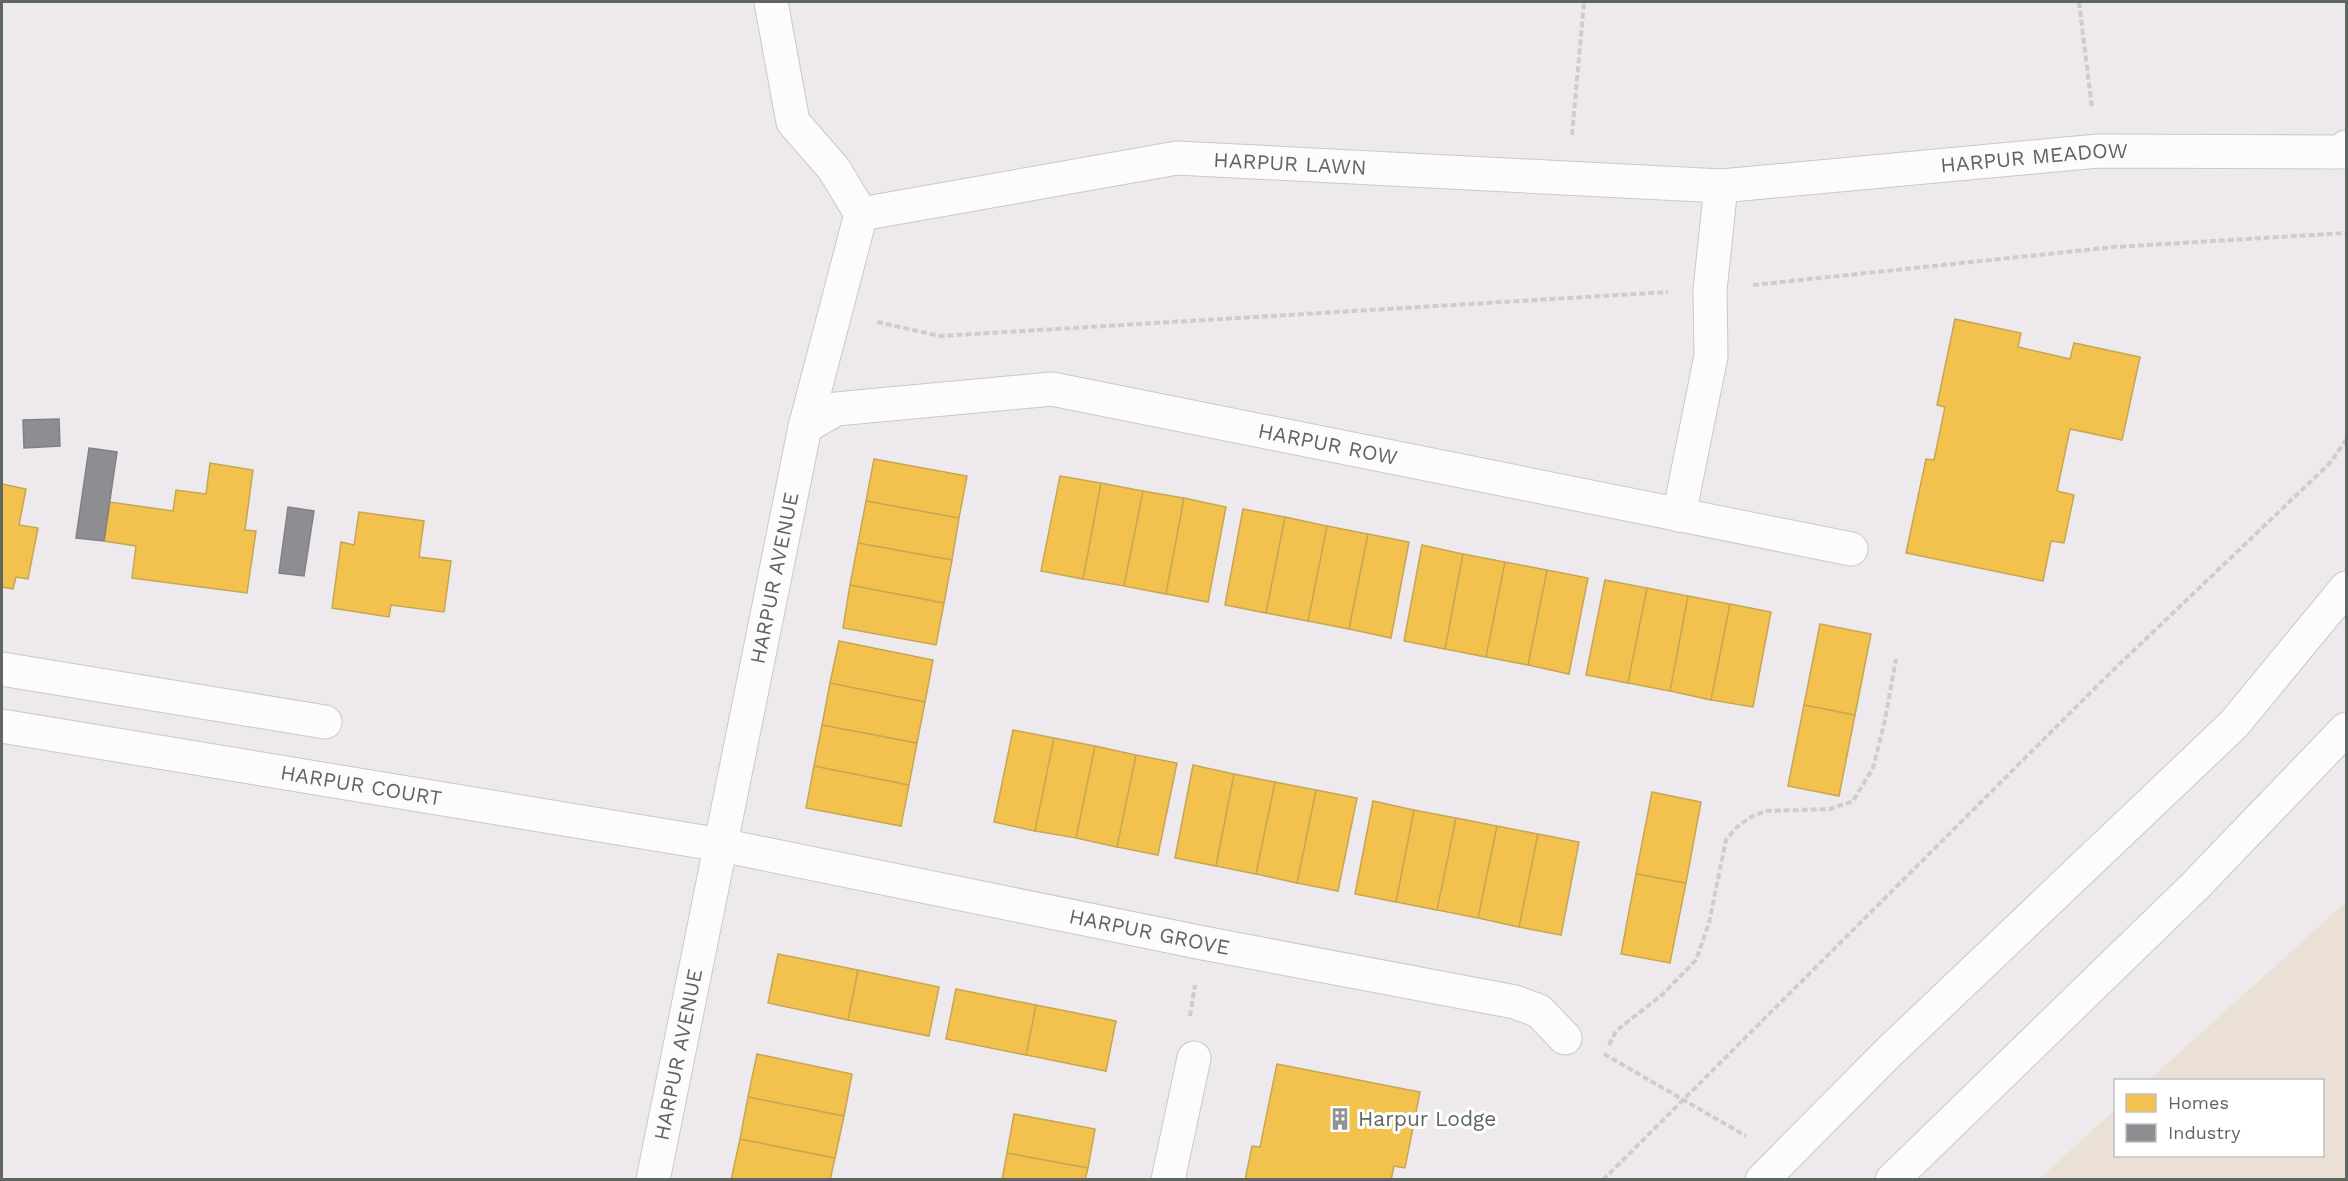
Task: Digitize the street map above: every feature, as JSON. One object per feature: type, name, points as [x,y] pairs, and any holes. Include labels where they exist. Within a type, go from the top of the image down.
[{"type":"street","points":[[771,2],[793,122],[834,169],[861,214]]},
{"type":"street","name":"HARPUR MEADOW","points":[[1721,186],[2098,151],[2341,152],[2346,147]]},
{"type":"street","name":"HARPUR LAWN","points":[[861,214],[1177,158],[1721,186]]},
{"type":"street","points":[[1680,515],[1711,356],[1710,290],[1721,186]]},
{"type":"street","name":"HARPUR AVENUE","points":[[653,1179],[805,426],[861,214]]},
{"type":"street","name":"HARPUR ROW","points":[[805,426],[836,409],[1052,389],[1851,549]]},
{"type":"street","points":[[1772,1169],[1897,1044],[2234,724],[2346,588]]},
{"type":"street","points":[[2,669],[325,722]]},
{"type":"street","name":"HARPUR COURT","points":[[2,726],[721,844]]},
{"type":"street","points":[[1892,1179],[2195,886],[2346,729]]},
{"type":"street","name":"HARPUR GROVE","points":[[721,844],[1203,943],[1515,1002],[1539,1011],[1565,1038]]},
{"type":"street","points":[[1168,1179],[1194,1058]]},
{"type":"path","points":[[1569,177],[1584,2]]},
{"type":"path","points":[[2079,2],[2098,151]]},
{"type":"path","points":[[835,313],[940,336],[1710,290],[2114,247],[2346,233]]},
{"type":"path","points":[[1603,1179],[2097,685],[2330,463],[2346,440]]},
{"type":"path","points":[[1604,1054],[1616,1031],[1663,994],[1696,960],[1709,923],[1726,840],[1736,828],[1749,818],[1765,811],[1830,808],[1853,801],[1873,768],[1885,720],[1896,659]]},
{"type":"path","points":[[1565,1038],[1604,1054],[1684,1098],[1772,1169]]},
{"type":"shaded area","points":[[2346,902],[2346,1179],[2039,1179],[2114,1111],[2114,1157],[2324,1157],[2324,1079],[2150,1079]]},
{"type":"building: Homes","points":[[1955,319],[2021,333],[2018,347],[2070,359],[2074,343],[2140,357],[2122,440],[2070,429],[2057,491],[2074,495],[2064,543],[2051,541],[2043,581],[1906,553],[1926,459],[1934,460],[1945,407],[1937,405]]},
{"type":"building: Homes","points":[[874,459],[967,476],[959,518],[866,501]]},
{"type":"building: Homes","points":[[210,463],[253,470],[245,530],[256,531],[247,593],[132,578],[136,546],[104,541],[110,502],[173,511],[176,490],[206,494]]},
{"type":"building: Homes","points":[[1060,476],[1101,483],[1083,579],[1041,571]]},
{"type":"building: Homes","points":[[1101,483],[1143,491],[1124,586],[1083,579]]},
{"type":"building: Homes","points":[[2,484],[26,489],[19,525],[38,528],[28,579],[16,577],[13,589],[2,587]]},
{"type":"building: Homes","points":[[1143,491],[1184,498],[1166,594],[1124,586]]},
{"type":"building: Homes","points":[[1184,498],[1226,507],[1208,602],[1166,594]]},
{"type":"building: Homes","points":[[866,501],[959,518],[952,560],[858,543]]},
{"type":"building: Homes","points":[[1243,509],[1285,517],[1266,613],[1225,605]]},
{"type":"building: Homes","points":[[359,512],[424,521],[419,557],[451,561],[444,612],[391,605],[389,617],[332,608],[341,542],[354,545]]},
{"type":"building: Homes","points":[[1285,517],[1327,526],[1308,621],[1266,613]]},
{"type":"building: Homes","points":[[1327,526],[1368,534],[1349,629],[1308,621]]},
{"type":"building: Homes","points":[[1368,534],[1409,542],[1391,638],[1349,629]]},
{"type":"building: Homes","points":[[858,543],[952,560],[944,603],[850,585]]},
{"type":"building: Homes","points":[[1422,545],[1463,554],[1445,649],[1404,641]]},
{"type":"building: Homes","points":[[1463,554],[1505,562],[1486,657],[1445,649]]},
{"type":"building: Homes","points":[[1505,562],[1547,570],[1528,665],[1486,657]]},
{"type":"building: Homes","points":[[1547,570],[1588,578],[1569,674],[1528,665]]},
{"type":"building: Homes","points":[[1605,580],[1647,588],[1628,683],[1586,675]]},
{"type":"building: Homes","points":[[850,585],[944,603],[936,645],[843,628]]},
{"type":"building: Homes","points":[[1647,588],[1688,596],[1670,691],[1628,683]]},
{"type":"building: Homes","points":[[1688,596],[1730,604],[1711,700],[1670,691]]},
{"type":"building: Homes","points":[[1730,604],[1771,612],[1753,707],[1711,700]]},
{"type":"building: Homes","points":[[1820,624],[1871,634],[1855,715],[1804,705]]},
{"type":"building: Homes","points":[[839,641],[933,660],[925,702],[830,683]]},
{"type":"building: Homes","points":[[830,683],[925,702],[917,743],[822,725]]},
{"type":"building: Homes","points":[[1804,705],[1855,715],[1839,796],[1788,786]]},
{"type":"building: Homes","points":[[822,725],[917,743],[909,785],[814,766]]},
{"type":"building: Homes","points":[[1013,730],[1054,738],[1035,831],[994,822]]},
{"type":"building: Homes","points":[[1054,738],[1095,746],[1076,838],[1035,831]]},
{"type":"building: Homes","points":[[1095,746],[1136,755],[1117,847],[1076,838]]},
{"type":"building: Homes","points":[[1136,755],[1177,763],[1158,855],[1117,847]]},
{"type":"building: Homes","points":[[1193,765],[1234,774],[1216,866],[1175,858]]},
{"type":"building: Homes","points":[[814,766],[909,785],[901,826],[806,808]]},
{"type":"building: Homes","points":[[1234,774],[1275,782],[1256,874],[1216,866]]},
{"type":"building: Homes","points":[[1275,782],[1316,790],[1297,883],[1256,874]]},
{"type":"building: Homes","points":[[1316,790],[1357,798],[1338,891],[1297,883]]},
{"type":"building: Homes","points":[[1652,792],[1701,802],[1686,883],[1636,874]]},
{"type":"building: Homes","points":[[1373,801],[1414,810],[1396,902],[1355,894]]},
{"type":"building: Homes","points":[[1414,810],[1456,818],[1437,910],[1396,902]]},
{"type":"building: Homes","points":[[1456,818],[1497,826],[1478,918],[1437,910]]},
{"type":"building: Homes","points":[[1497,826],[1538,834],[1519,927],[1478,918]]},
{"type":"building: Homes","points":[[1538,834],[1579,842],[1561,935],[1519,927]]},
{"type":"building: Homes","points":[[1636,874],[1686,883],[1670,963],[1621,954]]},
{"type":"building: Homes","points":[[778,954],[858,970],[848,1020],[768,1003]]},
{"type":"building: Homes","points":[[858,970],[939,987],[929,1036],[848,1020]]},
{"type":"building: Homes","points":[[956,989],[1036,1005],[1026,1055],[946,1039]]},
{"type":"building: Homes","points":[[1036,1005],[1116,1021],[1106,1071],[1026,1055]]},
{"type":"building: Homes","points":[[757,1054],[852,1074],[844,1116],[748,1097]]},
{"type":"building: Homes","name":"Harpur Lodge","points":[[1277,1064],[1420,1092],[1405,1168],[1394,1166],[1391,1180],[1245,1180],[1252,1146],[1260,1147]]},
{"type":"building: Homes","points":[[748,1097],[844,1116],[835,1158],[740,1139]]},
{"type":"building: Homes","points":[[1014,1114],[1095,1129],[1088,1168],[1007,1153]]},
{"type":"building: Homes","points":[[740,1139],[835,1158],[830,1180],[731,1180]]},
{"type":"building: Homes","points":[[1007,1153],[1088,1168],[1085,1180],[1002,1180]]},
{"type":"building: Industry","points":[[59,419],[60,446],[24,448],[23,420]]},
{"type":"building: Industry","points":[[89,448],[117,452],[104,541],[76,538]]},
{"type":"building: Industry","points":[[288,507],[314,511],[304,576],[279,573]]},
{"type":"place","name":"Harpur Lodge","points":[[1340,1119]]}]
